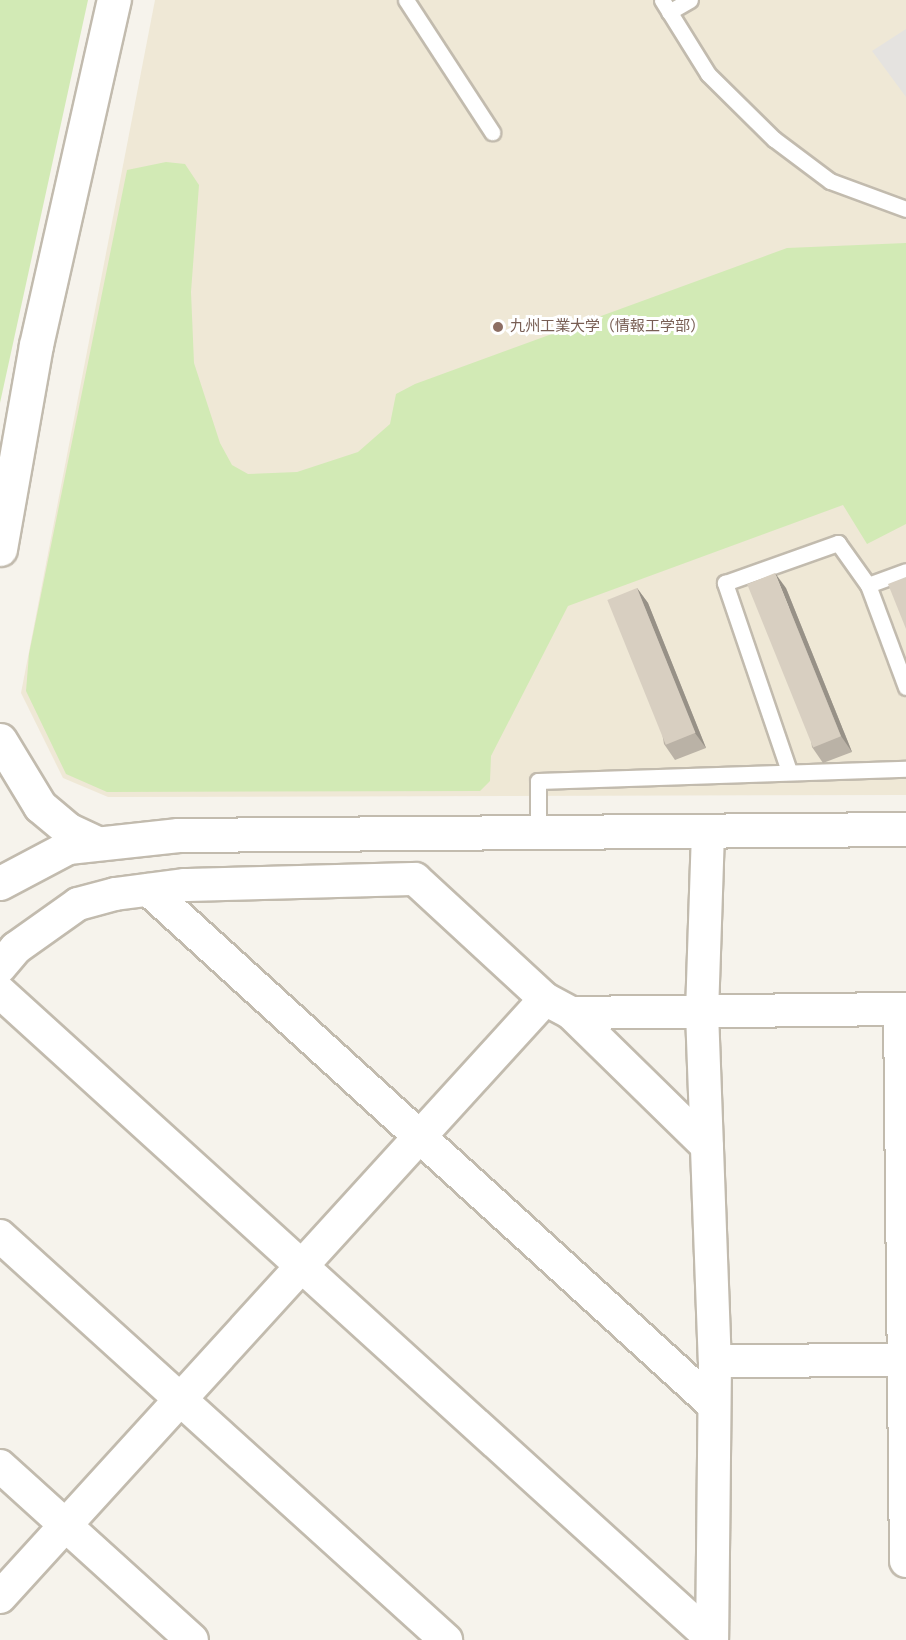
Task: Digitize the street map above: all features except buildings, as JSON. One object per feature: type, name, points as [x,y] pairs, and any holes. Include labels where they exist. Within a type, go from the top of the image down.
[{"type":"street","points":[[0,549],[36,345],[114,0]]},
{"type":"street","points":[[0,740],[40,806],[69,830],[95,842]]},
{"type":"street","points":[[0,883],[32,861],[95,842],[178,835],[906,830]]},
{"type":"street","points":[[708,832],[702,1012],[715,1361],[712,1639]]},
{"type":"street","points":[[0,967],[16,948],[78,904],[149,890],[415,879],[558,1006],[707,1146]]},
{"type":"street","points":[[149,890],[418,1140],[714,1405]]},
{"type":"street","points":[[0,992],[712,1639]]},
{"type":"street","points":[[0,1597],[182,1401],[418,1140],[558,1006],[702,1012],[903,1009],[906,1561]]},
{"type":"street","points":[[0,1236],[446,1640]]},
{"type":"street","points":[[715,1361],[904,1360]]},
{"type":"street","points":[[0,1466],[67,1524],[192,1640]]},
{"type":"lane","points":[[406,0],[492,132]]},
{"type":"lane","points":[[690,0],[665,6],[708,74],[774,139],[830,181],[906,210]]},
{"type":"lane","points":[[789,771],[725,584],[838,543],[868,585],[906,687]]},
{"type":"lane","points":[[868,585],[906,571]]},
{"type":"lane","points":[[538,831],[538,781],[789,771],[906,769]]},
{"type":"shaded area","name":"九州工業大学（情報工学部）","points":[[155,0],[906,0],[906,795],[108,797],[63,778],[21,693]]},
{"type":"shaded area","points":[[906,29],[906,97],[872,51]]},
{"type":"green space","points":[[0,0],[88,0],[0,403]]},
{"type":"green space","points":[[166,162],[185,164],[199,185],[191,292],[194,363],[220,443],[232,465],[248,474],[297,472],[358,452],[390,424],[396,394],[415,384],[787,248],[906,243],[906,524],[867,544],[843,505],[568,606],[491,756],[490,781],[480,791],[107,792],[66,774],[26,691],[29,654],[127,170]]},
{"type":"place","name":"九州工業大学（情報工学部）","points":[[498,327]]}]
